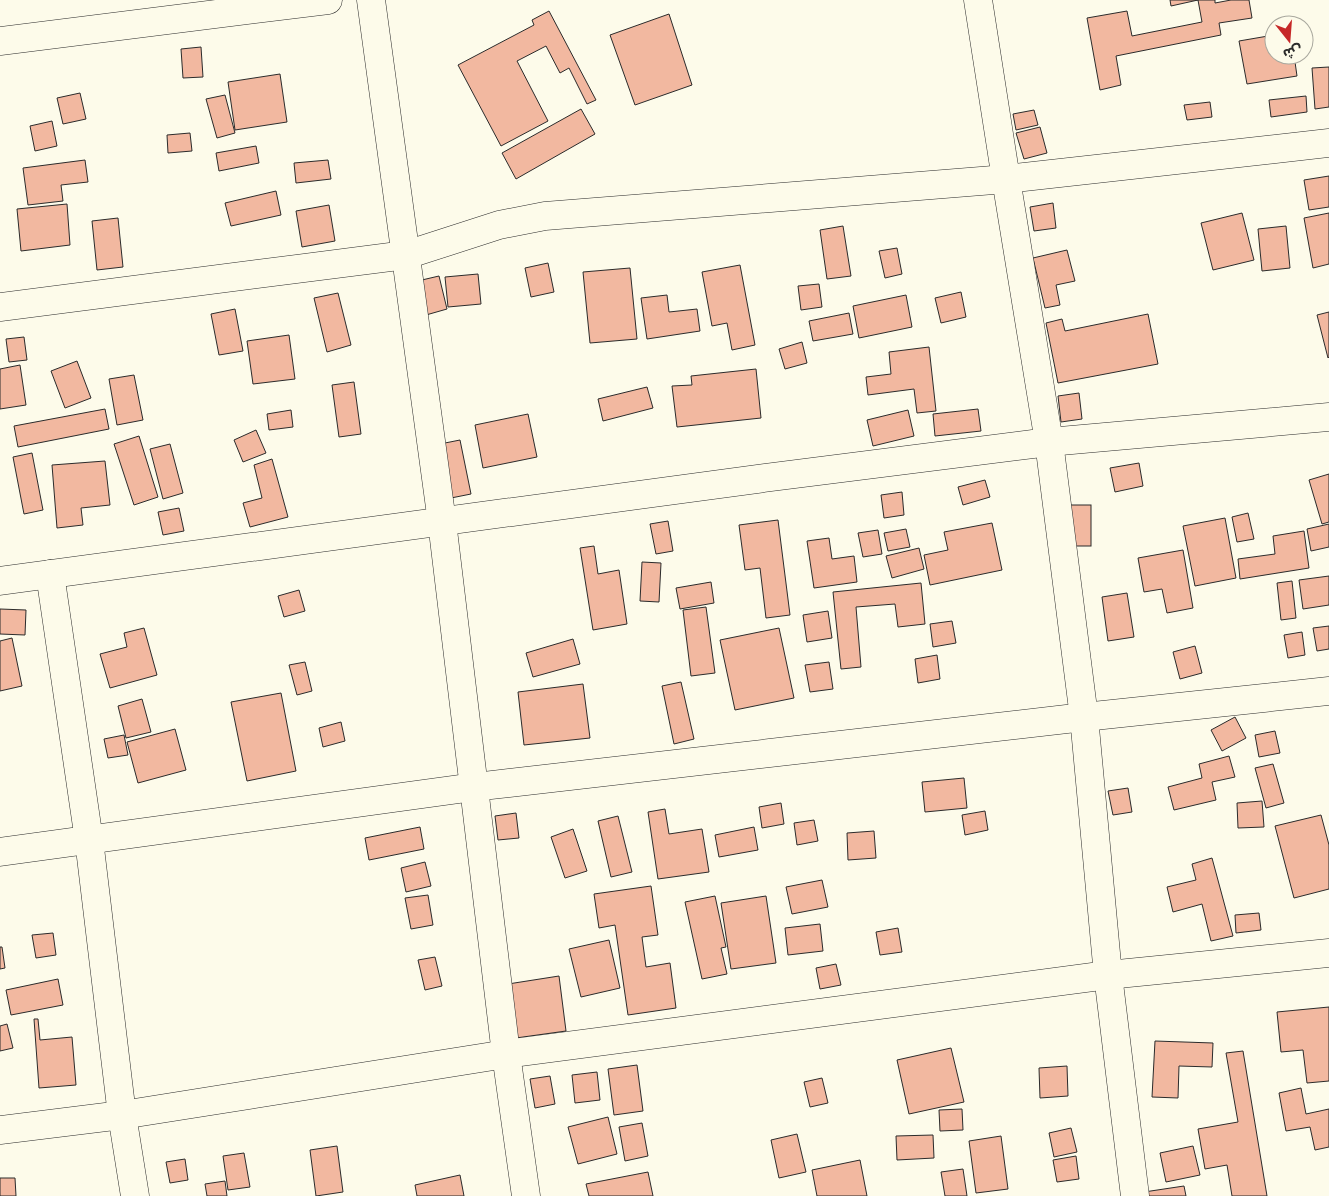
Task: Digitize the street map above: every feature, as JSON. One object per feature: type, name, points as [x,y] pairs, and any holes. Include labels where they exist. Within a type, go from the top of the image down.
[{"type":"street","points":[[0,41],[328,0]]},
{"type":"street","points":[[372,0],[442,522],[506,1054],[526,1196]]},
{"type":"street","points":[[978,0],[1049,442],[1084,717],[1108,975],[1136,1196]]},
{"type":"street","points":[[0,307],[406,255],[498,225],[545,216],[1006,179],[1329,143]]},
{"type":"street","points":[[0,581],[764,478],[1049,442],[1329,417]]},
{"type":"street","points":[[50,574],[89,840],[122,1115],[135,1196]]},
{"type":"street","points":[[0,852],[474,787],[1329,691]]},
{"type":"street","points":[[0,1130],[122,1115],[506,1054],[1108,975],[1329,953]]},
{"type":"building","points":[[1170,0],[1198,0],[1171,6]]},
{"type":"building","points":[[1198,0],[1215,0],[1215,3],[1231,0],[1249,0],[1252,18],[1219,23],[1221,35],[1116,56],[1121,85],[1100,90],[1087,18],[1127,11],[1132,36],[1202,22]]},
{"type":"building","points":[[549,11],[596,100],[587,104],[569,68],[560,73],[546,46],[517,61],[548,121],[501,146],[458,65],[534,25],[532,20]]},
{"type":"building","points":[[669,14],[692,85],[635,105],[610,35]]},
{"type":"building","points":[[1264,37],[1264,65],[1295,65],[1297,76],[1247,84],[1239,41]]},
{"type":"building","points":[[201,47],[203,77],[183,78],[181,49]]},
{"type":"building","points":[[1329,67],[1329,107],[1315,109],[1312,68]]},
{"type":"building","points":[[280,74],[287,122],[235,130],[228,82]]},
{"type":"building","points":[[80,93],[86,119],[63,124],[57,98]]},
{"type":"building","points":[[225,95],[235,133],[217,138],[206,99]]},
{"type":"building","points":[[1306,96],[1307,112],[1271,117],[1269,100]]},
{"type":"building","points":[[1210,102],[1212,117],[1187,120],[1184,105]]},
{"type":"building","points":[[581,109],[595,134],[516,179],[502,153]]},
{"type":"building","points":[[1034,110],[1038,125],[1016,130],[1013,114]]},
{"type":"building","points":[[52,121],[57,146],[35,151],[30,126]]},
{"type":"building","points":[[1040,127],[1047,153],[1024,159],[1016,133]]},
{"type":"building","points":[[190,133],[192,151],[168,153],[167,135]]},
{"type":"building","points":[[256,146],[259,163],[219,171],[216,153]]},
{"type":"building","points":[[85,160],[88,182],[61,185],[63,201],[28,205],[23,168]]},
{"type":"building","points":[[328,160],[331,179],[296,183],[294,163]]},
{"type":"building","points":[[1329,176],[1329,207],[1309,210],[1304,180]]},
{"type":"building","points":[[276,191],[281,215],[231,226],[225,203]]},
{"type":"building","points":[[1053,203],[1056,228],[1034,231],[1030,207]]},
{"type":"building","points":[[67,204],[70,245],[21,251],[17,209]]},
{"type":"building","points":[[329,205],[335,241],[302,247],[296,211]]},
{"type":"building","points":[[1242,213],[1254,260],[1213,270],[1201,223]]},
{"type":"building","points":[[1329,213],[1329,264],[1313,268],[1304,218]]},
{"type":"building","points":[[118,218],[123,267],[97,270],[92,221]]},
{"type":"building","points":[[843,226],[851,276],[827,279],[820,230]]},
{"type":"building","points":[[1286,226],[1290,268],[1262,271],[1258,229]]},
{"type":"building","points":[[897,248],[902,274],[885,278],[879,251]]},
{"type":"building","points":[[1067,250],[1075,281],[1056,285],[1060,305],[1045,308],[1033,258]]},
{"type":"building","points":[[548,263],[554,292],[531,297],[525,268]]},
{"type":"building","points":[[740,265],[755,345],[732,350],[727,323],[712,326],[702,272]]},
{"type":"building","points":[[630,268],[637,339],[590,343],[583,272]]},
{"type":"building","points":[[478,274],[481,304],[448,307],[445,277]]},
{"type":"building","points":[[439,276],[447,309],[419,317],[409,283]]},
{"type":"building","points":[[819,284],[822,307],[801,310],[798,286]]},
{"type":"building","points":[[961,292],[966,317],[941,323],[935,298]]},
{"type":"building","points":[[338,293],[351,345],[327,352],[314,298]]},
{"type":"building","points":[[667,295],[669,312],[697,309],[700,331],[647,339],[641,298]]},
{"type":"building","points":[[906,295],[912,327],[859,338],[853,306]]},
{"type":"building","points":[[235,309],[243,351],[219,355],[211,314]]},
{"type":"building","points":[[1329,312],[1329,357],[1328,358],[1317,315]]},
{"type":"building","points":[[849,313],[853,334],[813,341],[809,321]]},
{"type":"building","points":[[1148,314],[1158,364],[1058,383],[1046,323],[1062,319],[1065,331]]},
{"type":"building","points":[[289,335],[295,379],[253,384],[247,341]]},
{"type":"building","points":[[24,337],[27,360],[9,362],[6,339]]},
{"type":"building","points":[[802,342],[807,363],[785,369],[779,349]]},
{"type":"building","points":[[929,347],[936,411],[917,413],[914,389],[868,395],[866,377],[891,374],[889,352]]},
{"type":"building","points":[[77,361],[91,398],[65,408],[51,371]]},
{"type":"building","points":[[20,365],[26,405],[0,409],[0,369]]},
{"type":"building","points":[[756,369],[761,418],[677,427],[672,386],[692,385],[691,376]]},
{"type":"building","points":[[134,375],[143,420],[117,425],[109,379]]},
{"type":"building","points":[[354,382],[361,434],[339,437],[332,385]]},
{"type":"building","points":[[647,387],[653,408],[603,421],[598,399]]},
{"type":"building","points":[[1079,393],[1082,419],[1061,422],[1058,396]]},
{"type":"building","points":[[105,409],[109,429],[18,447],[14,426]]},
{"type":"building","points":[[978,409],[981,431],[935,436],[933,414]]},
{"type":"building","points":[[291,410],[293,427],[269,430],[267,414]]},
{"type":"building","points":[[908,410],[914,436],[873,446],[867,420]]},
{"type":"building","points":[[528,414],[537,457],[483,468],[475,425]]},
{"type":"building","points":[[256,430],[266,453],[243,462],[234,440]]},
{"type":"building","points":[[139,436],[158,497],[134,505],[114,444]]},
{"type":"building","points":[[460,440],[471,494],[451,498],[440,444]]},
{"type":"building","points":[[170,444],[183,493],[163,499],[150,449]]},
{"type":"building","points":[[32,453],[43,510],[24,514],[13,457]]},
{"type":"building","points":[[272,459],[288,517],[250,527],[243,503],[262,498],[254,465]]},
{"type":"building","points":[[105,461],[110,505],[81,508],[83,525],[57,528],[52,465]]},
{"type":"building","points":[[1139,463],[1143,486],[1115,492],[1110,468]]},
{"type":"building","points":[[1329,474],[1329,522],[1322,524],[1309,480]]},
{"type":"building","points":[[985,480],[990,497],[963,505],[958,487]]},
{"type":"building","points":[[902,492],[904,515],[884,518],[881,495]]},
{"type":"building","points":[[1067,505],[1091,505],[1091,546],[1067,546]]},
{"type":"building","points":[[179,508],[184,531],[163,535],[158,512]]},
{"type":"building","points":[[1248,513],[1254,539],[1237,542],[1232,517]]},
{"type":"building","points":[[1225,518],[1236,578],[1195,586],[1183,526]]},
{"type":"building","points":[[778,520],[790,615],[766,618],[760,568],[745,570],[739,525]]},
{"type":"building","points":[[668,521],[673,551],[656,554],[650,524]]},
{"type":"building","points":[[992,523],[1002,570],[930,585],[924,555],[948,550],[944,532]]},
{"type":"building","points":[[1329,524],[1329,547],[1311,551],[1307,529]]},
{"type":"building","points":[[906,529],[910,547],[888,551],[884,533]]},
{"type":"building","points":[[878,530],[882,554],[863,557],[858,533]]},
{"type":"building","points":[[1304,531],[1309,568],[1240,579],[1238,559],[1275,554],[1273,536]]},
{"type":"building","points":[[829,538],[832,559],[854,556],[857,582],[814,588],[807,541]]},
{"type":"building","points":[[594,546],[598,574],[619,570],[627,624],[593,630],[580,548]]},
{"type":"building","points":[[919,548],[924,569],[892,578],[886,556]]},
{"type":"building","points":[[1183,550],[1193,608],[1167,613],[1162,589],[1144,592],[1138,558]]},
{"type":"building","points":[[642,562],[661,563],[659,602],[640,601]]},
{"type":"building","points":[[1329,576],[1329,605],[1303,609],[1299,580]]},
{"type":"building","points":[[1292,581],[1296,618],[1281,620],[1277,583]]},
{"type":"building","points":[[711,582],[714,603],[680,609],[676,588]]},
{"type":"building","points":[[921,583],[925,624],[898,627],[895,604],[856,607],[861,667],[841,669],[833,592]]},
{"type":"building","points":[[299,590],[305,611],[284,617],[278,596]]},
{"type":"building","points":[[1127,593],[1134,637],[1108,641],[1102,597]]},
{"type":"building","points":[[706,607],[715,673],[691,676],[683,610]]},
{"type":"building","points":[[0,609],[26,610],[25,635],[0,634]]},
{"type":"building","points":[[828,611],[832,638],[807,642],[803,615]]},
{"type":"building","points":[[952,621],[956,643],[933,647],[930,624]]},
{"type":"building","points":[[1329,626],[1329,649],[1317,651],[1313,628]]},
{"type":"building","points":[[144,628],[157,675],[110,688],[100,654],[127,647],[124,633]]},
{"type":"building","points":[[779,628],[794,698],[735,710],[720,640]]},
{"type":"building","points":[[1302,632],[1305,655],[1288,658],[1284,635]]},
{"type":"building","points":[[12,638],[22,686],[0,691],[0,641]]},
{"type":"building","points":[[573,639],[580,664],[533,677],[526,653]]},
{"type":"building","points":[[1195,646],[1202,673],[1180,679],[1173,652]]},
{"type":"building","points":[[937,655],[940,679],[918,683],[915,659]]},
{"type":"building","points":[[305,662],[312,691],[297,695],[289,665]]},
{"type":"building","points":[[829,662],[833,689],[810,692],[805,665]]},
{"type":"building","points":[[681,682],[694,739],[674,744],[662,686]]},
{"type":"building","points":[[583,684],[590,738],[524,745],[518,692]]},
{"type":"building","points":[[281,693],[296,771],[247,781],[231,702]]},
{"type":"building","points":[[142,699],[151,732],[126,738],[118,706]]},
{"type":"building","points":[[1235,717],[1246,738],[1222,751],[1211,730]]},
{"type":"building","points":[[341,722],[345,741],[323,747],[319,728]]},
{"type":"building","points":[[175,729],[186,770],[138,783],[127,742]]},
{"type":"building","points":[[1275,731],[1280,753],[1259,757],[1255,735]]},
{"type":"building","points":[[124,735],[128,755],[108,758],[104,739]]},
{"type":"building","points":[[1229,756],[1235,777],[1212,782],[1216,800],[1174,810],[1168,787],[1202,778],[1199,764]]},
{"type":"building","points":[[1273,764],[1284,803],[1266,808],[1255,768]]},
{"type":"building","points":[[964,778],[967,808],[925,812],[922,782]]},
{"type":"building","points":[[1128,788],[1132,812],[1113,815],[1108,791]]},
{"type":"building","points":[[1262,801],[1264,827],[1238,828],[1237,803]]},
{"type":"building","points":[[781,803],[784,824],[762,828],[759,807]]},
{"type":"building","points":[[665,809],[669,834],[702,829],[709,872],[658,879],[648,812]]},
{"type":"building","points":[[985,811],[988,830],[965,835],[962,815]]},
{"type":"building","points":[[516,813],[519,838],[498,840],[495,816]]},
{"type":"building","points":[[1321,815],[1329,845],[1329,889],[1294,898],[1275,826]]},
{"type":"building","points":[[618,816],[632,872],[611,877],[598,821]]},
{"type":"building","points":[[814,820],[818,841],[797,845],[794,823]]},
{"type":"building","points":[[420,827],[424,849],[369,860],[365,838]]},
{"type":"building","points":[[754,827],[758,850],[719,857],[715,835]]},
{"type":"building","points":[[573,829],[587,871],[565,878],[551,837]]},
{"type":"building","points":[[874,831],[876,858],[848,860],[847,833]]},
{"type":"building","points":[[1212,858],[1233,936],[1211,941],[1202,904],[1173,912],[1167,887],[1196,880],[1192,864]]},
{"type":"building","points":[[425,862],[431,886],[406,892],[401,868]]},
{"type":"building","points":[[822,880],[828,907],[792,914],[786,887]]},
{"type":"building","points":[[651,886],[658,935],[642,937],[646,967],[670,963],[676,1008],[628,1015],[615,925],[599,928],[594,894]]},
{"type":"building","points":[[428,895],[433,925],[411,929],[405,898]]},
{"type":"building","points":[[715,896],[726,947],[721,948],[727,974],[702,979],[685,902]]},
{"type":"building","points":[[766,896],[776,963],[731,969],[721,903]]},
{"type":"building","points":[[1259,913],[1261,930],[1236,933],[1235,915]]},
{"type":"building","points":[[820,924],[823,951],[788,955],[785,928]]},
{"type":"building","points":[[898,928],[902,952],[880,955],[876,932]]},
{"type":"building","points":[[53,933],[56,955],[36,958],[32,935]]},
{"type":"building","points":[[609,940],[620,988],[581,997],[569,949]]},
{"type":"building","points":[[0,947],[2,947],[5,968],[0,969]]},
{"type":"building","points":[[435,957],[442,986],[425,990],[418,960]]},
{"type":"building","points":[[836,964],[841,985],[820,989],[816,968]]},
{"type":"building","points":[[559,976],[566,1031],[516,1038],[508,984]]},
{"type":"building","points":[[58,979],[63,1005],[11,1015],[6,990]]},
{"type":"building","points":[[1329,1007],[1329,1081],[1307,1083],[1303,1050],[1281,1052],[1277,1012]]},
{"type":"building","points":[[34,1019],[38,1019],[40,1040],[72,1037],[76,1085],[39,1088]]},
{"type":"building","points":[[7,1024],[13,1048],[0,1051],[0,1026]]},
{"type":"building","points":[[1155,1041],[1213,1043],[1212,1067],[1179,1066],[1178,1098],[1152,1097]]},
{"type":"building","points":[[951,1048],[964,1102],[909,1114],[897,1060]]},
{"type":"building","points":[[1243,1051],[1267,1196],[1232,1196],[1227,1165],[1205,1169],[1198,1129],[1238,1122],[1226,1053]]},
{"type":"building","points":[[637,1065],[643,1111],[614,1115],[608,1069]]},
{"type":"building","points":[[1067,1066],[1068,1096],[1040,1098],[1039,1068]]},
{"type":"building","points":[[597,1072],[600,1100],[575,1103],[572,1075]]},
{"type":"building","points":[[550,1076],[555,1104],[535,1108],[530,1079]]},
{"type":"building","points":[[822,1078],[828,1103],[810,1107],[804,1082]]},
{"type":"building","points":[[1301,1088],[1306,1114],[1329,1109],[1329,1147],[1315,1150],[1310,1127],[1286,1131],[1279,1093]]},
{"type":"building","points":[[962,1109],[963,1130],[940,1131],[939,1110]]},
{"type":"building","points":[[608,1117],[617,1154],[578,1164],[568,1127]]},
{"type":"building","points":[[642,1123],[648,1156],[625,1161],[619,1127]]},
{"type":"building","points":[[1071,1128],[1077,1152],[1054,1157],[1049,1133]]},
{"type":"building","points":[[797,1134],[806,1172],[779,1178],[771,1140]]},
{"type":"building","points":[[933,1135],[934,1158],[897,1160],[896,1136]]},
{"type":"building","points":[[1001,1136],[1008,1189],[976,1193],[969,1141]]},
{"type":"building","points":[[337,1146],[343,1192],[316,1196],[310,1150]]},
{"type":"building","points":[[1193,1146],[1200,1175],[1166,1182],[1160,1153]]},
{"type":"building","points":[[244,1153],[250,1187],[228,1190],[223,1156]]},
{"type":"building","points":[[1076,1156],[1079,1179],[1057,1182],[1053,1160]]},
{"type":"building","points":[[185,1159],[188,1180],[170,1183],[166,1162]]},
{"type":"building","points":[[860,1160],[867,1196],[817,1196],[812,1170]]},
{"type":"building","points":[[963,1169],[967,1196],[945,1196],[941,1172]]},
{"type":"building","points":[[648,1172],[653,1196],[589,1196],[586,1184]]},
{"type":"building","points":[[460,1175],[464,1196],[417,1196],[415,1185]]},
{"type":"building","points":[[0,1178],[15,1178],[16,1196],[0,1196]]},
{"type":"building","points":[[225,1181],[227,1196],[207,1196],[205,1184]]},
{"type":"building","points":[[1184,1186],[1186,1196],[1144,1196],[1144,1192]]}]
